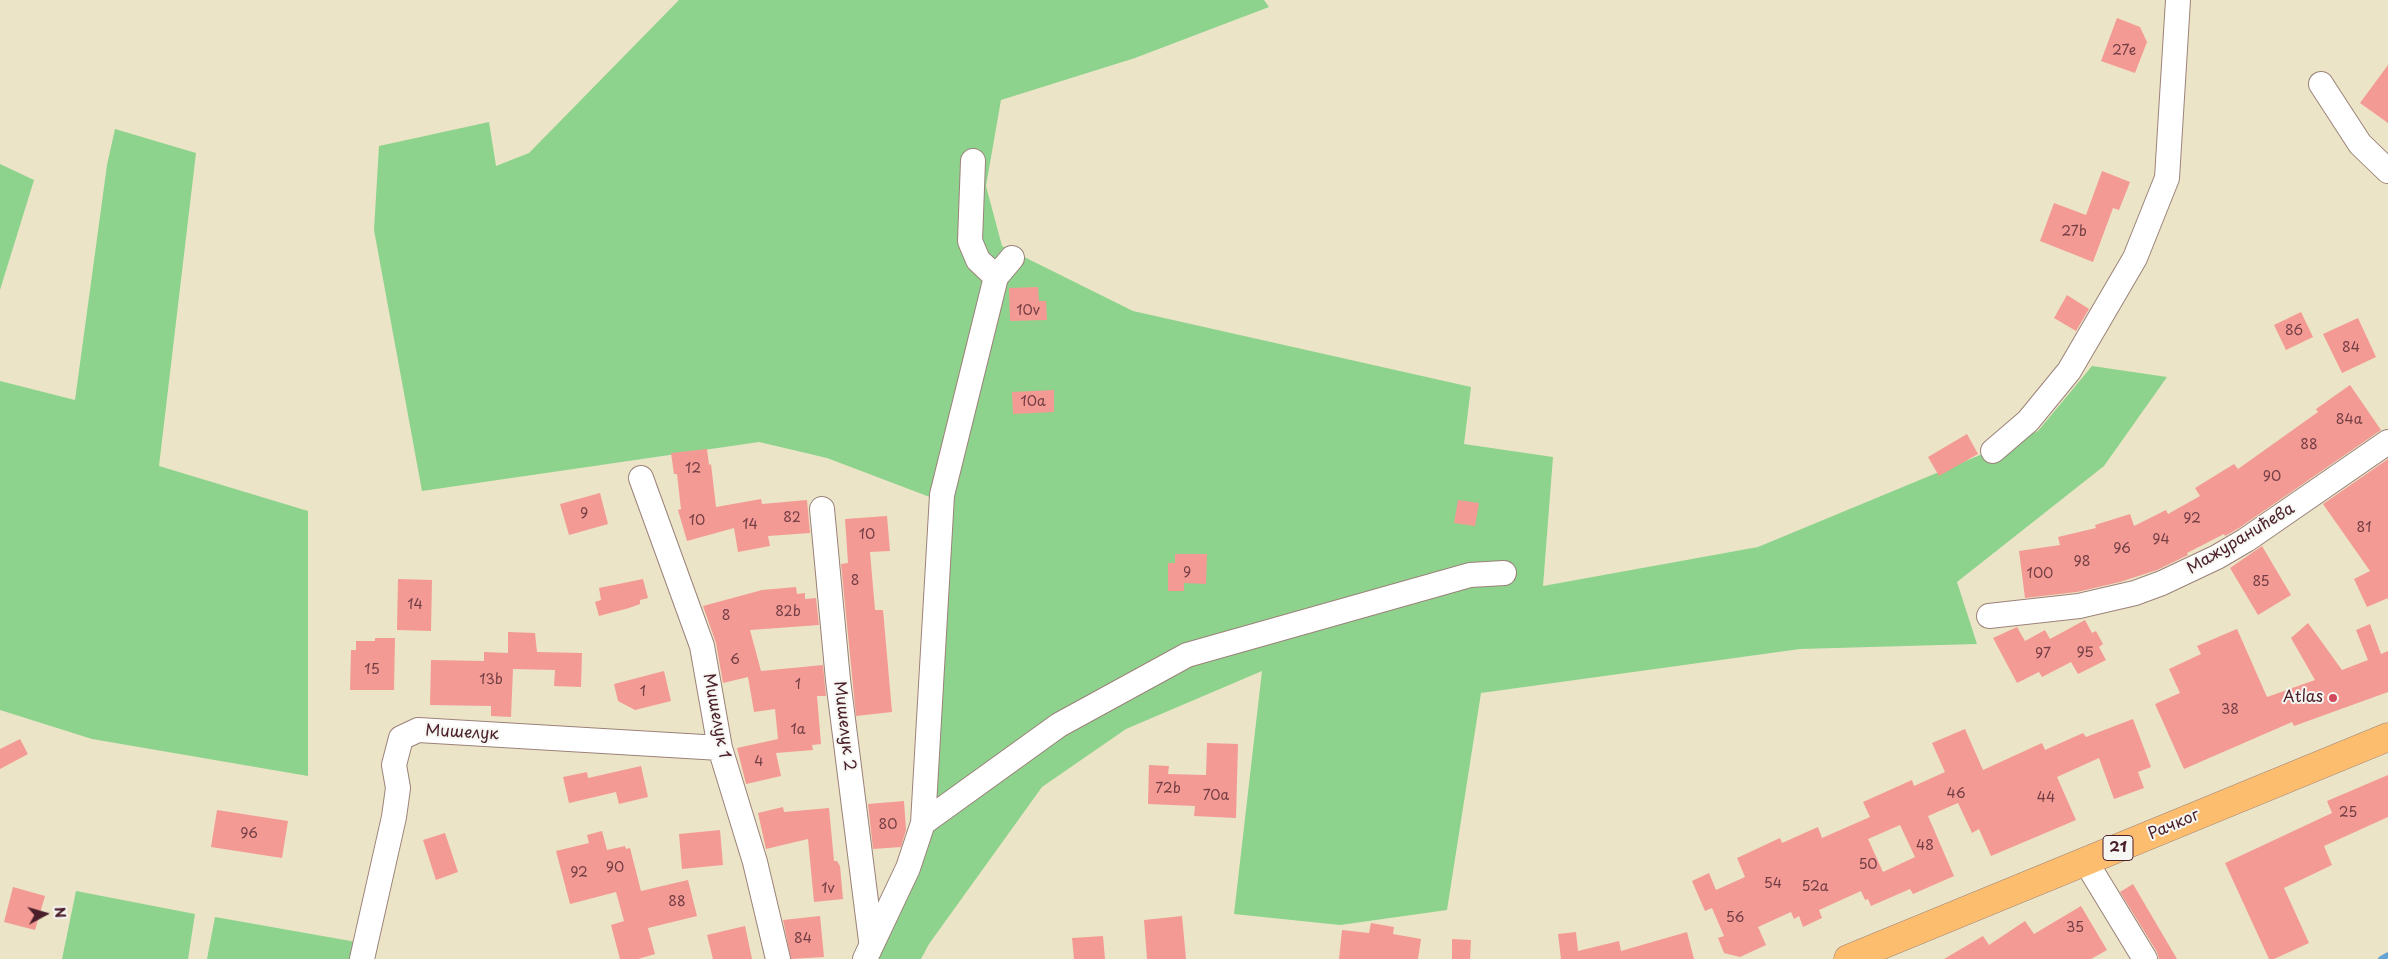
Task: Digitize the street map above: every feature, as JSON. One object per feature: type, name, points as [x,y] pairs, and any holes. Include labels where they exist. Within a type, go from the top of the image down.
[{"type":"main road","name":"Рачког","points":[[1848,959],[2388,737]]},
{"type":"street","points":[[1993,451],[2028,421],[2069,371],[2135,258],[2167,178],[2178,0]]},
{"type":"street","points":[[2321,84],[2360,144],[2388,171]]},
{"type":"street","points":[[973,161],[970,241],[978,260],[996,276]]},
{"type":"street","points":[[868,951],[908,868],[924,823],[942,495],[996,276],[1012,258]]},
{"type":"street","name":"Мажуранићева","points":[[1989,616],[2079,606],[2162,583],[2216,558],[2246,540],[2388,442]]},
{"type":"street","name":"Мишелук 1","points":[[641,478],[702,646],[720,748],[755,862],[778,959]]},
{"type":"street","name":"Мишелук 2","points":[[822,510],[838,680],[868,951]]},
{"type":"street","points":[[924,823],[1058,726],[1187,655],[1470,575],[1504,573]]},
{"type":"street","name":"Мишелук","points":[[362,959],[394,817],[398,788],[394,765],[400,738],[418,730],[720,748]]},
{"type":"street","points":[[2086,862],[2145,959]]},
{"type":"green space","points":[[679,0],[1264,0],[1269,7],[1135,58],[1001,100],[986,186],[1002,246],[1133,311],[1471,387],[1464,444],[1553,457],[1543,586],[1758,547],[2038,431],[2092,366],[2167,377],[2104,466],[1957,582],[1977,644],[1800,649],[1481,693],[1447,910],[1340,925],[1234,914],[1262,671],[1126,729],[1042,787],[929,944],[921,959],[869,959],[922,827],[943,502],[827,458],[759,442],[422,491],[374,230],[379,146],[489,122],[496,166],[529,153]]},
{"type":"green space","points":[[115,129],[196,153],[159,466],[308,511],[308,776],[92,739],[0,710],[0,381],[75,400],[107,165]]},
{"type":"green space","points":[[0,164],[34,180],[0,290]]},
{"type":"green space","points":[[76,891],[195,914],[188,959],[62,959]]},
{"type":"green space","points":[[215,917],[362,943],[357,959],[207,959]]},
{"type":"building","points":[[2117,18],[2140,27],[2147,42],[2135,73],[2101,61]]},
{"type":"building","points":[[2388,65],[2388,123],[2360,103]]},
{"type":"building","points":[[2102,171],[2130,182],[2119,210],[2113,208],[2093,262],[2040,241],[2054,203],[2086,215]]},
{"type":"building","points":[[1038,287],[1039,301],[1046,301],[1047,320],[1010,321],[1009,288]]},
{"type":"building","points":[[2067,295],[2089,309],[2076,331],[2054,318]]},
{"type":"building","points":[[2301,312],[2313,337],[2286,350],[2274,325]]},
{"type":"building","points":[[2358,318],[2376,357],[2342,373],[2323,334]]},
{"type":"building","points":[[2350,385],[2381,430],[2239,528],[2157,570],[2120,582],[2077,592],[2025,598],[2019,551],[2060,545],[2058,537],[2096,528],[2095,525],[2130,514],[2134,526],[2166,510],[2168,514],[2200,496],[2195,488],[2234,464],[2238,469],[2318,412],[2316,409]]},
{"type":"building","points":[[1054,390],[1054,412],[1013,414],[1012,392]]},
{"type":"building","points":[[1967,434],[1978,454],[1939,476],[1928,457]]},
{"type":"building","points":[[707,449],[709,465],[711,464],[716,507],[761,499],[762,504],[807,500],[810,533],[768,536],[770,546],[738,552],[734,528],[687,541],[678,510],[681,509],[677,474],[674,474],[671,453]]},
{"type":"building","points":[[2388,459],[2388,598],[2367,607],[2354,579],[2370,571],[2323,504]]},
{"type":"building","points":[[600,493],[608,524],[569,535],[560,504]]},
{"type":"building","points":[[1458,500],[1479,503],[1475,526],[1454,523]]},
{"type":"building","points":[[887,516],[890,551],[870,552],[875,610],[883,610],[892,712],[856,716],[841,564],[848,563],[845,519]]},
{"type":"building","points":[[2262,546],[2291,595],[2258,615],[2230,568]]},
{"type":"building","points":[[1175,554],[1207,554],[1206,584],[1184,583],[1184,591],[1168,591],[1168,563],[1175,563]]},
{"type":"building","points":[[398,579],[432,580],[431,631],[397,630]]},
{"type":"building","points":[[643,579],[648,598],[640,600],[640,604],[599,616],[595,602],[601,600],[599,588]]},
{"type":"building","points":[[796,587],[797,594],[805,593],[805,599],[816,598],[819,625],[750,630],[761,671],[823,665],[826,696],[817,696],[821,744],[812,745],[813,750],[776,753],[781,776],[746,784],[737,748],[778,739],[775,709],[754,712],[748,677],[723,683],[716,643],[703,606],[762,590]]},
{"type":"building","points":[[2085,620],[2092,633],[2096,631],[2103,644],[2099,647],[2106,660],[2078,674],[2071,662],[2042,677],[2039,672],[2017,683],[1993,638],[2017,627],[2025,641],[2045,630],[2050,639]]},
{"type":"building","points":[[2308,623],[2342,670],[2368,660],[2356,630],[2370,624],[2381,654],[2388,651],[2388,692],[2294,726],[2292,722],[2184,769],[2155,704],[2180,693],[2169,669],[2201,654],[2197,646],[2237,629],[2267,697],[2315,680],[2291,638]]},
{"type":"building","points":[[508,632],[535,633],[537,652],[582,653],[581,687],[554,686],[555,670],[513,669],[511,717],[491,716],[491,706],[430,705],[431,660],[484,661],[484,652],[508,653]]},
{"type":"building","points":[[375,638],[395,638],[394,690],[350,690],[351,650],[356,650],[356,641],[375,641]]},
{"type":"building","points":[[664,671],[671,701],[635,710],[618,701],[614,684]]},
{"type":"building","points":[[2133,719],[2151,767],[2138,772],[2144,788],[2114,799],[2099,758],[2057,777],[2076,820],[1991,856],[1979,829],[1972,833],[1958,803],[1928,816],[1954,876],[1913,894],[1910,889],[1871,906],[1868,899],[1865,900],[1861,891],[1819,910],[1822,918],[1803,927],[1799,916],[1794,919],[1791,912],[1758,927],[1766,945],[1740,957],[1724,953],[1718,938],[1724,936],[1712,908],[1705,911],[1692,881],[1709,873],[1716,890],[1745,877],[1737,858],[1780,838],[1782,843],[1818,827],[1822,838],[1870,817],[1863,802],[1912,780],[1914,786],[1945,772],[1932,743],[1965,729],[1983,770],[2042,743],[2045,750],[2083,733],[2086,737]],"holes":[[[1900,825],[1915,857],[1883,872],[1868,839]]]},
{"type":"building","points":[[20,739],[28,754],[0,769],[0,749]]},
{"type":"building","points":[[1207,743],[1238,744],[1236,818],[1194,816],[1195,806],[1148,804],[1149,765],[1169,766],[1168,774],[1206,775]]},
{"type":"building","points":[[641,766],[648,797],[619,804],[616,792],[569,803],[563,777],[587,772],[588,778]]},
{"type":"building","points":[[2388,775],[2388,817],[2324,846],[2332,865],[2284,888],[2309,943],[2274,959],[2269,959],[2225,863],[2332,813],[2327,801]]},
{"type":"building","points":[[904,801],[906,830],[901,847],[873,849],[868,804]]},
{"type":"building","points":[[783,807],[784,812],[829,808],[834,861],[837,861],[840,866],[843,899],[814,902],[808,839],[766,849],[758,813]]},
{"type":"building","points":[[217,810],[288,821],[282,858],[211,847]]},
{"type":"building","points":[[720,830],[723,865],[682,869],[679,834]]},
{"type":"building","points":[[602,831],[607,850],[625,846],[626,849],[630,848],[641,891],[688,880],[697,916],[648,928],[655,954],[638,959],[620,959],[611,925],[624,921],[616,892],[570,904],[556,851],[589,843],[587,835]]},
{"type":"building","points":[[445,833],[458,872],[436,880],[423,840]]},
{"type":"building","points":[[2133,884],[2177,959],[2159,959],[2157,952],[2120,892]]},
{"type":"building","points":[[13,887],[45,896],[35,930],[4,922]]},
{"type":"building","points":[[2081,906],[2107,950],[2091,959],[1944,959],[1983,936],[1989,945],[2025,921],[2034,934]]},
{"type":"building","points":[[820,916],[824,957],[791,959],[783,920]]},
{"type":"building","points":[[1182,916],[1186,959],[1147,959],[1144,920]]},
{"type":"building","points":[[1371,923],[1394,927],[1393,934],[1421,939],[1418,959],[1339,959],[1342,930],[1369,933]]},
{"type":"building","points":[[745,926],[752,959],[713,959],[707,935]]},
{"type":"building","points":[[1576,932],[1578,951],[1619,941],[1621,951],[1687,932],[1694,959],[1561,959],[1558,934]]},
{"type":"building","points":[[1103,936],[1105,959],[1074,959],[1072,938]]},
{"type":"building","points":[[1452,939],[1471,940],[1470,959],[1452,959]]},
{"type":"waterway","points":[[2381,959],[2388,955]]},
{"type":"place","name":"Atlas","points":[[2333,698]]}]
